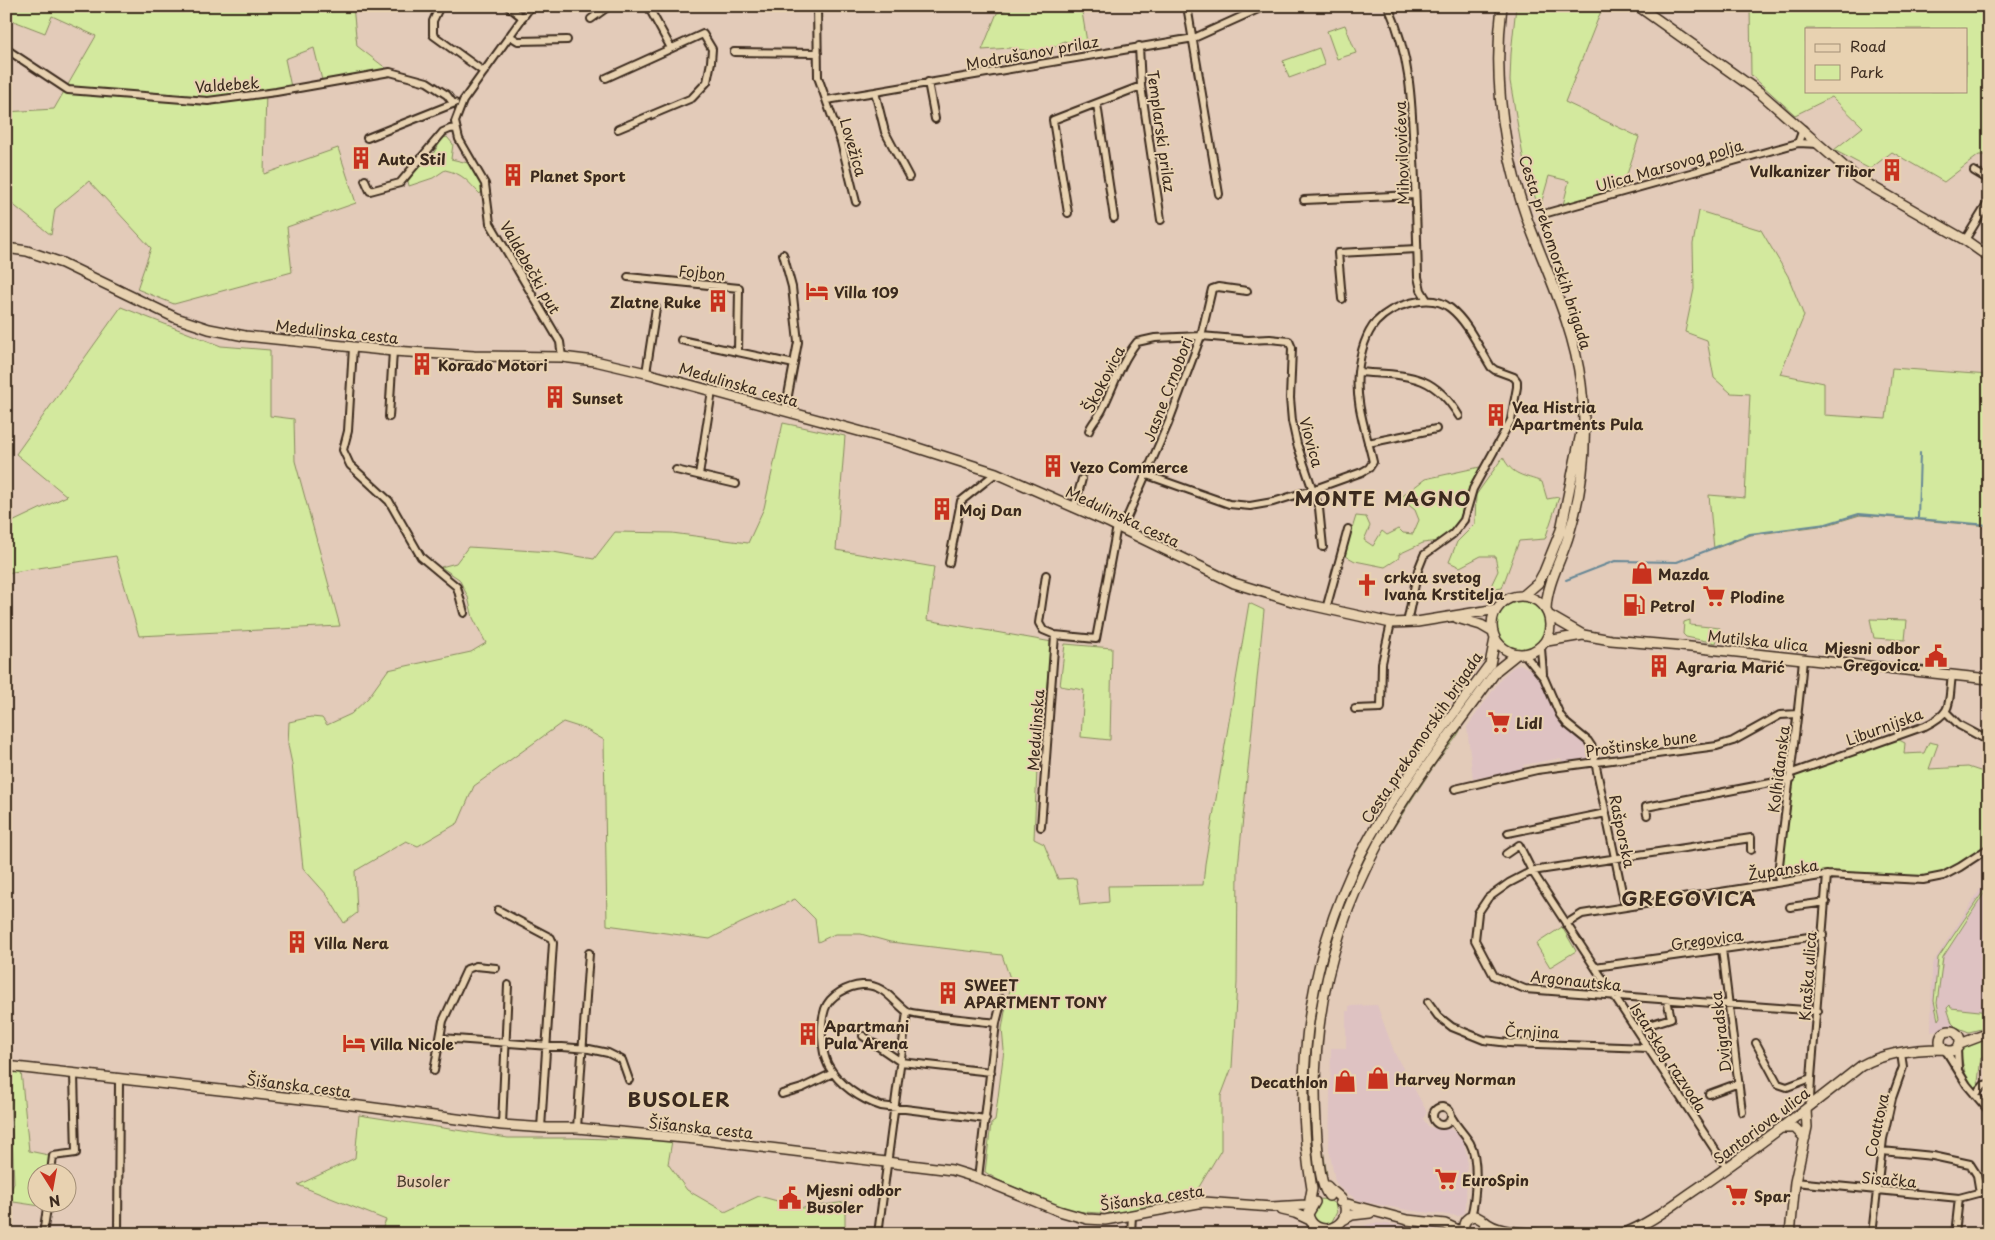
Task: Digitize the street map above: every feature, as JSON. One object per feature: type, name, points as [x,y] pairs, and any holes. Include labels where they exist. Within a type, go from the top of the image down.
[{"type":"main road","name":"Cesta prekomorskih brigada","points":[[1502,6],[1499,40],[1499,87],[1507,149],[1523,206],[1573,344],[1580,377],[1585,418],[1584,458],[1578,502],[1568,537],[1550,584],[1548,612]]},
{"type":"main road","points":[[1638,6],[1759,92],[1857,178],[1965,240],[1989,257]]},
{"type":"main road","name":"Medulinska cesta","points":[[6,248],[62,262],[176,318],[210,329],[245,336],[393,351],[474,356],[562,357],[595,361],[646,373],[899,442],[996,474],[1120,528],[1234,584],[1326,609],[1391,623],[1407,623],[1446,617]]},
{"type":"main road","name":"Cesta prekomorskih brigada","points":[[1523,596],[1538,582],[1544,572],[1561,530],[1585,418]]},
{"type":"main road","points":[[1446,617],[1471,621],[1481,625],[1508,652],[1521,655],[1544,644],[1551,628],[1548,612],[1540,602],[1532,597],[1523,596],[1508,599],[1497,609],[1493,616],[1494,636]]},
{"type":"main road","points":[[1446,617],[1482,613],[1497,609]]},
{"type":"main road","name":"Mutilska ulica","points":[[1548,612],[1583,635]]},
{"type":"main road","name":"Mutilska ulica","points":[[1544,644],[1583,635],[1611,640],[1989,679]]},
{"type":"main road","name":"Cesta prekomorskih brigada","points":[[1311,1201],[1314,1181],[1310,1169],[1304,1092],[1306,1045],[1311,1004],[1334,916],[1348,880],[1371,836],[1400,788],[1490,664],[1494,636]]},
{"type":"main road","name":"Cesta prekomorskih brigada","points":[[1336,1198],[1323,1188],[1317,1140],[1314,1091],[1316,1046],[1325,986],[1344,919],[1379,840],[1407,795],[1497,670],[1521,655]]},
{"type":"main road","points":[[1948,1031],[1985,1034],[1958,1046],[1952,1051],[1944,1050],[1940,1043],[1941,1036],[1948,1031]]},
{"type":"main road","points":[[1956,1033],[1960,1038],[1958,1046]]},
{"type":"main road","name":"Santoriova ulica","points":[[1622,1234],[1636,1228],[1667,1209],[1727,1168],[1783,1128],[1861,1066],[1873,1060],[1920,1048],[1941,1036]]},
{"type":"main road","name":"Santoriova ulica","points":[[1920,1048],[1944,1050]]},
{"type":"main road","name":"Šišanska cesta","points":[[6,1066],[337,1103],[502,1125],[577,1128],[695,1139],[952,1170],[978,1178],[1073,1216],[1105,1220],[1204,1202],[1272,1207],[1336,1198],[1375,1212],[1407,1220],[1445,1224]]},
{"type":"main road","points":[[1790,1234],[1795,1182],[1805,1136],[1802,1123],[1807,1109]]},
{"type":"main road","points":[[1783,1128],[1795,1128],[1805,1136]]},
{"type":"main road","points":[[1331,1230],[1345,1214],[1336,1198]]},
{"type":"main road","points":[[1331,1230],[1340,1214],[1340,1207],[1336,1198]]},
{"type":"main road","points":[[1307,1219],[1309,1211],[1315,1202],[1311,1201],[1307,1219],[1308,1227],[1331,1230],[1352,1216],[1375,1212]]},
{"type":"main road","name":"Šišanska cesta","points":[[1272,1207],[1307,1219]]},
{"type":"main road","points":[[1465,1233],[1463,1226],[1469,1218]]},
{"type":"main road","points":[[1445,1224],[1469,1218],[1483,1220],[1488,1225],[1502,1229],[1539,1234]]},
{"type":"main road","points":[[1483,1220],[1484,1234],[1502,1229]]},
{"type":"main road","points":[[1445,1224],[1465,1233]]},
{"type":"street","points":[[440,6],[433,21],[432,35],[484,72]]},
{"type":"street","points":[[508,6],[523,18]]},
{"type":"street","points":[[365,180],[370,191],[400,183],[443,132],[456,128],[456,116],[461,105],[531,6]]},
{"type":"street","points":[[591,19],[610,6]]},
{"type":"street","points":[[648,6],[671,48]]},
{"type":"street","name":"Lovežica","points":[[817,6],[818,76],[841,142],[856,202]]},
{"type":"street","points":[[1187,6],[1220,194]]},
{"type":"street","name":"Modrušanov prilaz","points":[[875,92],[1194,38],[1265,6]]},
{"type":"street","name":"Mihovilovićeva","points":[[1388,6],[1395,22],[1409,74],[1418,277],[1421,290],[1427,300]]},
{"type":"street","points":[[606,78],[703,34],[712,49],[712,62],[707,82],[692,98],[618,129]]},
{"type":"street","points":[[510,36],[518,41],[567,40]]},
{"type":"street","name":"Templarski prilaz","points":[[1139,46],[1141,86],[1161,220]]},
{"type":"street","name":"Valdebek","points":[[6,49],[68,90],[208,101],[276,92],[390,72],[427,82],[447,95],[453,103]]},
{"type":"street","points":[[734,52],[818,53]]},
{"type":"street","points":[[928,82],[935,120]]},
{"type":"street","points":[[1068,214],[1053,120],[1141,86]]},
{"type":"street","points":[[875,92],[885,132],[909,177]]},
{"type":"street","name":"Lovežica","points":[[826,100],[875,92]]},
{"type":"street","points":[[367,138],[453,103],[461,105]]},
{"type":"street","points":[[1096,104],[1114,218]]},
{"type":"street","name":"Valdebečki put","points":[[456,128],[459,139],[485,184],[490,222],[560,342],[562,357]]},
{"type":"street","points":[[1798,143],[1803,129]]},
{"type":"street","name":"Ulica Marsovog polja","points":[[1547,213],[1798,143],[1819,144]]},
{"type":"street","points":[[1974,171],[1989,180]]},
{"type":"street","points":[[1304,200],[1415,195]]},
{"type":"street","points":[[1965,240],[1989,201]]},
{"type":"street","points":[[1342,298],[1338,253],[1417,249]]},
{"type":"street","points":[[783,254],[792,286],[798,342],[785,412]]},
{"type":"street","name":"Fojbon","points":[[628,277],[739,288],[738,352]]},
{"type":"street","name":"Jasne Crnobori","points":[[1120,528],[1147,475],[1168,424],[1201,336],[1212,289],[1218,286],[1247,291]]},
{"type":"street","points":[[1147,475],[1229,504],[1250,506],[1273,502],[1346,479],[1362,472],[1372,465],[1359,408],[1358,372],[1367,338],[1376,322],[1397,308],[1427,300],[1439,302],[1449,307],[1466,326],[1492,367],[1514,377],[1517,381],[1517,387],[1511,420],[1473,489],[1464,520],[1453,534],[1424,555],[1418,570],[1407,623]]},
{"type":"street","points":[[646,373],[656,308]]},
{"type":"street","name":"Škokovica","points":[[1090,432],[1091,427],[1097,421],[1126,357],[1137,342],[1155,338],[1201,336],[1248,340],[1270,339],[1291,342]]},
{"type":"street","points":[[681,340],[794,364]]},
{"type":"street","name":"Viovica","points":[[1291,342],[1291,415],[1320,514],[1323,546]]},
{"type":"street","points":[[353,347],[348,431],[343,450],[350,465],[389,501],[421,557],[457,587],[464,613]]},
{"type":"street","points":[[389,417],[393,351]]},
{"type":"street","points":[[1358,372],[1418,378],[1438,388],[1450,400],[1459,416]]},
{"type":"street","points":[[699,475],[712,391]]},
{"type":"street","points":[[1368,443],[1436,429]]},
{"type":"street","points":[[676,470],[736,484]]},
{"type":"street","points":[[949,563],[961,501],[996,474]]},
{"type":"street","points":[[1074,508],[1082,479]]},
{"type":"street","points":[[1046,575],[1039,623],[1043,630],[1055,634],[1096,639],[1120,528]]},
{"type":"street","points":[[1326,609],[1348,529]]},
{"type":"street","points":[[1356,709],[1381,708],[1382,663],[1391,623]]},
{"type":"street","name":"Medulinska","points":[[1041,827],[1055,634]]},
{"type":"street","points":[[1544,644],[1544,678]]},
{"type":"street","points":[[1521,655],[1544,678]]},
{"type":"street","name":"Kolhiđanska","points":[[1779,882],[1778,874],[1791,776],[1803,659]]},
{"type":"street","points":[[1952,675],[1946,712],[1959,724],[1989,741]]},
{"type":"street","name":"Rašporska","points":[[1544,678],[1560,715],[1592,747],[1625,906]]},
{"type":"street","name":"Liburnijska","points":[[1647,815],[1646,807],[1791,776],[1925,726],[1946,712]]},
{"type":"street","name":"Proštinske bune","points":[[1455,789],[1537,770],[1717,746],[1733,741],[1780,715],[1798,714]]},
{"type":"street","points":[[1508,833],[1606,813]]},
{"type":"street","name":"Argonautska","points":[[1751,850],[1751,838],[1532,871],[1509,883],[1488,898],[1478,913],[1475,940],[1494,976],[1525,989],[1818,1011]]},
{"type":"street","name":"Istarskog razvoda","points":[[1506,854],[1519,845],[1532,871],[1566,924],[1727,1168]]},
{"type":"street","name":"Županska","points":[[1566,924],[1582,914],[1828,875],[1923,880],[1951,871],[1989,848]]},
{"type":"street","name":"Kraška ulica","points":[[1807,1109],[1810,1098],[1818,1011],[1828,875]]},
{"type":"street","points":[[1790,907],[1826,902]]},
{"type":"street","points":[[498,910],[551,938],[553,943],[540,1128]]},
{"type":"street","name":"Gregovica","points":[[1595,967],[1823,935]]},
{"type":"street","name":"Dvigradska","points":[[1722,949],[1742,1112]]},
{"type":"street","points":[[577,1128],[589,953]]},
{"type":"street","points":[[434,1072],[443,1021],[467,969],[476,966],[496,968]]},
{"type":"street","points":[[502,1125],[508,985]]},
{"type":"street","points":[[986,1119],[895,1109],[865,1100],[847,1087],[833,1073],[824,1057],[822,1040],[825,1010],[834,997],[850,988],[868,985],[883,989],[907,1012],[996,1023]]},
{"type":"street","points":[[978,1178],[996,1023],[1002,999]]},
{"type":"street","points":[[1636,1029],[1671,1018],[1667,1000]]},
{"type":"street","name":"Črnjina","points":[[1428,1002],[1438,1016],[1452,1027],[1484,1040],[1509,1043],[1648,1048]]},
{"type":"street","points":[[878,1234],[889,1163],[907,1012]]},
{"type":"street","points":[[863,1036],[901,1062],[991,1072]]},
{"type":"street","points":[[441,1038],[583,1048],[608,1053],[622,1060],[630,1080]]},
{"type":"street","points":[[1756,1043],[1778,1084],[1787,1087],[1811,1078]]},
{"type":"street","points":[[1958,1046],[1958,1068]]},
{"type":"street","points":[[1944,1050],[1975,1095],[1989,1111]]},
{"type":"street","name":"Coattova","points":[[1872,1234],[1882,1151],[1892,1098],[1903,1067],[1902,1053]]},
{"type":"street","points":[[782,1094],[802,1088],[833,1073]]},
{"type":"street","points":[[53,1162],[54,1156],[76,1153],[74,1074]]},
{"type":"street","points":[[118,1234],[120,1079]]},
{"type":"street","points":[[1709,1094],[1738,1083]]},
{"type":"street","points":[[1975,1095],[1984,1085],[1989,1084]]},
{"type":"street","points":[[1458,1128],[1436,1123],[1433,1117],[1435,1112],[1439,1108],[1446,1108],[1450,1112],[1472,1150],[1475,1203],[1483,1220]]},
{"type":"street","points":[[1446,1124],[1452,1118]]},
{"type":"street","name":"Sisačka","points":[[1882,1151],[1933,1156],[1970,1164],[1977,1175],[1980,1193]]},
{"type":"street","name":"Sisačka","points":[[1795,1182],[1959,1198],[1989,1193]]},
{"type":"street","points":[[1955,1234],[1959,1198]]},
{"type":"street","points":[[1469,1218],[1475,1203]]},
{"type":"street","points":[[43,1234],[46,1212]]},
{"type":"street","points":[[1131,1234],[1132,1215]]},
{"type":"shaded area","points":[[1520,664],[1533,671],[1539,668],[1560,715],[1588,741],[1593,759],[1563,763],[1561,758],[1523,765],[1524,769],[1473,779],[1467,727],[1503,676],[1513,667]]},
{"type":"shaded area","points":[[1989,876],[1989,1022],[1931,1032],[1932,964]]},
{"type":"shaded area","points":[[1377,1005],[1395,1054],[1427,1112],[1423,1119],[1429,1127],[1439,1128],[1446,1126],[1463,1141],[1467,1155],[1466,1207],[1464,1213],[1459,1216],[1413,1211],[1364,1202],[1340,1188],[1335,1181],[1329,1149],[1331,1048],[1346,1048],[1346,1011],[1349,1011],[1349,1006]]},
{"type":"shaded area","points":[[1375,1223],[1456,1231],[1458,1234],[1356,1234],[1362,1227]]},
{"type":"green space","points":[[6,6],[353,6],[357,46],[387,69],[322,80],[314,48],[285,59],[291,87],[266,90],[264,174],[338,148],[356,203],[287,227],[292,272],[174,304],[137,289],[151,248],[89,181],[55,209],[51,235],[6,199],[6,112],[54,109],[96,36],[52,16],[45,33],[6,18]]},
{"type":"green space","points":[[1018,6],[1081,6],[1088,48],[1064,41],[1044,53],[1010,48],[982,50],[997,13]]},
{"type":"green space","points":[[1516,6],[1603,6],[1565,102],[1639,137],[1623,187],[1563,205],[1569,181],[1549,176],[1541,204],[1537,203],[1524,162],[1510,81]]},
{"type":"green space","points":[[1750,6],[1989,6],[1989,155],[1979,155],[1944,182],[1892,152],[1870,169],[1834,150],[1863,127],[1832,97],[1795,115],[1751,75]]},
{"type":"green space","points":[[1345,25],[1356,53],[1337,59],[1327,31]]},
{"type":"green space","points":[[1319,48],[1325,65],[1289,78],[1283,61]]},
{"type":"green space","points":[[447,137],[453,144],[451,159],[468,163],[481,182],[483,189],[480,194],[461,176],[445,170],[433,178],[409,186],[408,181],[417,169],[431,157],[443,138]]},
{"type":"green space","points":[[1699,211],[1761,230],[1788,276],[1804,316],[1780,374],[1824,383],[1824,415],[1886,419],[1892,368],[1989,375],[1989,526],[1860,515],[1827,525],[1751,535],[1714,549],[1709,495],[1745,498],[1750,394],[1731,393],[1714,378],[1707,340],[1685,332],[1694,289],[1693,244]]},
{"type":"green space","points":[[121,307],[221,346],[270,350],[270,416],[294,419],[295,461],[340,626],[139,636],[116,556],[6,573],[6,525],[67,496],[16,454]]},
{"type":"green space","points":[[783,423],[845,436],[836,550],[934,567],[927,620],[1052,642],[1037,769],[1034,839],[1044,844],[1058,879],[1076,878],[1080,905],[1109,902],[1108,886],[1203,885],[1249,603],[1264,610],[1238,867],[1237,983],[1232,1067],[1221,1096],[1221,1150],[1193,1197],[1125,1212],[1069,1211],[998,1180],[985,1172],[991,1124],[995,1121],[1004,1050],[1002,1029],[1012,984],[1002,955],[890,942],[861,934],[835,934],[818,942],[815,919],[795,899],[710,939],[607,925],[604,740],[585,729],[563,722],[474,786],[458,823],[418,846],[406,841],[355,871],[357,913],[344,923],[327,895],[303,868],[292,764],[288,745],[289,722],[311,717],[322,718],[327,725],[351,714],[368,698],[388,670],[471,652],[486,643],[473,618],[468,597],[459,579],[441,567],[456,563],[468,547],[553,552],[594,559],[615,532],[672,533],[748,543],[764,508]]},
{"type":"green space","points":[[1503,457],[1510,468],[1524,476],[1542,482],[1547,499],[1559,497],[1545,539],[1519,541],[1502,588],[1489,590],[1498,571],[1495,556],[1481,556],[1460,567],[1449,562],[1457,542],[1475,524],[1476,495]]},
{"type":"green space","points":[[1480,467],[1469,488],[1459,522],[1450,535],[1437,541],[1423,543],[1399,554],[1399,558],[1385,567],[1355,561],[1344,555],[1356,516],[1366,517],[1370,526],[1364,540],[1373,546],[1382,531],[1387,535],[1399,529],[1403,533],[1413,534],[1419,520],[1415,510],[1400,498],[1425,479]]},
{"type":"green space","points":[[1522,600],[1531,602],[1542,611],[1547,625],[1545,634],[1536,645],[1522,650],[1513,648],[1502,639],[1497,625],[1499,616],[1508,605]]},
{"type":"green space","points":[[1870,619],[1907,620],[1905,640],[1874,638]]},
{"type":"green space","points":[[1690,620],[1690,625],[1720,628],[1716,643],[1686,637],[1683,634],[1684,622]]},
{"type":"green space","points":[[1065,644],[1112,648],[1110,740],[1081,737],[1084,690],[1060,686]]},
{"type":"green space","points":[[1462,725],[1456,738],[1439,759],[1404,811],[1371,868],[1353,909],[1339,952],[1328,996],[1322,1040],[1321,1131],[1326,1175],[1320,1139],[1318,1065],[1321,1027],[1336,954],[1347,919],[1377,852],[1428,771]]},
{"type":"green space","points":[[1897,739],[1905,743],[1904,754],[1924,753],[1929,742],[1938,744],[1929,769],[1968,767],[1980,771],[1989,771],[1989,848],[1960,867],[1923,880],[1827,875],[1794,876],[1794,880],[1779,882],[1791,779],[1799,773]]},
{"type":"green space","points":[[1989,883],[1989,886],[1943,957],[1937,1003],[1940,1017],[1938,1020],[1934,1001],[1938,958]]},
{"type":"green space","points":[[1562,927],[1576,951],[1550,967],[1536,944]]},
{"type":"green space","points":[[1950,1005],[1951,1008],[1989,1012],[1989,1027],[1969,1032],[1956,1027],[1952,1023],[1947,1008]]},
{"type":"green space","points":[[1989,1039],[1989,1058],[1981,1057],[1978,1082],[1980,1085],[1974,1092],[1968,1084],[1960,1053],[1965,1046]]},
{"type":"green space","points":[[9,1070],[21,1071],[29,1151],[53,1156],[52,1162],[28,1162],[28,1204],[7,1201],[14,1183]]},
{"type":"green space","name":"Busoler","points":[[359,1115],[508,1138],[672,1141],[668,1164],[687,1190],[725,1212],[759,1196],[803,1208],[845,1202],[845,1234],[380,1234],[386,1220],[298,1185],[355,1158]]},
{"type":"green space","points":[[1320,1199],[1329,1200],[1335,1204],[1337,1212],[1330,1225],[1323,1226],[1315,1221],[1314,1212]]},
{"type":"waterway","points":[[1918,518],[1920,453]]},
{"type":"waterway","points":[[1566,580],[1615,561],[1677,562],[1750,534],[1826,524],[1859,514],[1989,525]]},
{"type":"place","name":"Auto Stil","points":[[361,158]]},
{"type":"place","name":"Vulkanizer Tibor","points":[[1892,170]]},
{"type":"place","name":"Planet Sport","points":[[513,175]]},
{"type":"place","name":"Villa 109","points":[[817,291]]},
{"type":"place","name":"Zlatne Ruke","points":[[718,301]]},
{"type":"place","name":"Korado Motori","points":[[422,364]]},
{"type":"place","name":"Sunset","points":[[555,397]]},
{"type":"place","name":"Vea Histria Apartments Pula","points":[[1496,415]]},
{"type":"place","name":"Vezo Commerce","points":[[1053,466]]},
{"type":"place","name":"Moj Dan","points":[[942,509]]},
{"type":"place","name":"Mazda","points":[[1642,573]]},
{"type":"place","name":"crkva svetog Ivana Krstitelja","points":[[1367,585]]},
{"type":"place","name":"Plodine","points":[[1714,596]]},
{"type":"place","name":"Petrol","points":[[1634,605]]},
{"type":"place","name":"Mjesni odbor Gregovica","points":[[1936,656]]},
{"type":"place","name":"Agraria Marić","points":[[1659,666]]},
{"type":"place","name":"Lidl","points":[[1499,722]]},
{"type":"place","name":"Villa Nera","points":[[297,942]]},
{"type":"place","name":"SWEET APARTMENT TONY","points":[[948,993]]},
{"type":"place","name":"Apartmani Pula Arena","points":[[808,1034]]},
{"type":"place","name":"Villa Nicole","points":[[354,1043]]},
{"type":"place","name":"Harvey Norman","points":[[1378,1078]]},
{"type":"place","name":"Decathlon","points":[[1345,1081]]},
{"type":"place","name":"EuroSpin","points":[[1446,1179]]},
{"type":"place","name":"Spar","points":[[1737,1195]]},
{"type":"place","name":"Mjesni odbor Busoler","points":[[790,1198]]},
{"type":"district","name":"MONTE MAGNO","points":[[1383,498]]},
{"type":"district","name":"GREGOVICA","points":[[1689,898]]},
{"type":"district","name":"BUSOLER","points":[[679,1099]]}]
